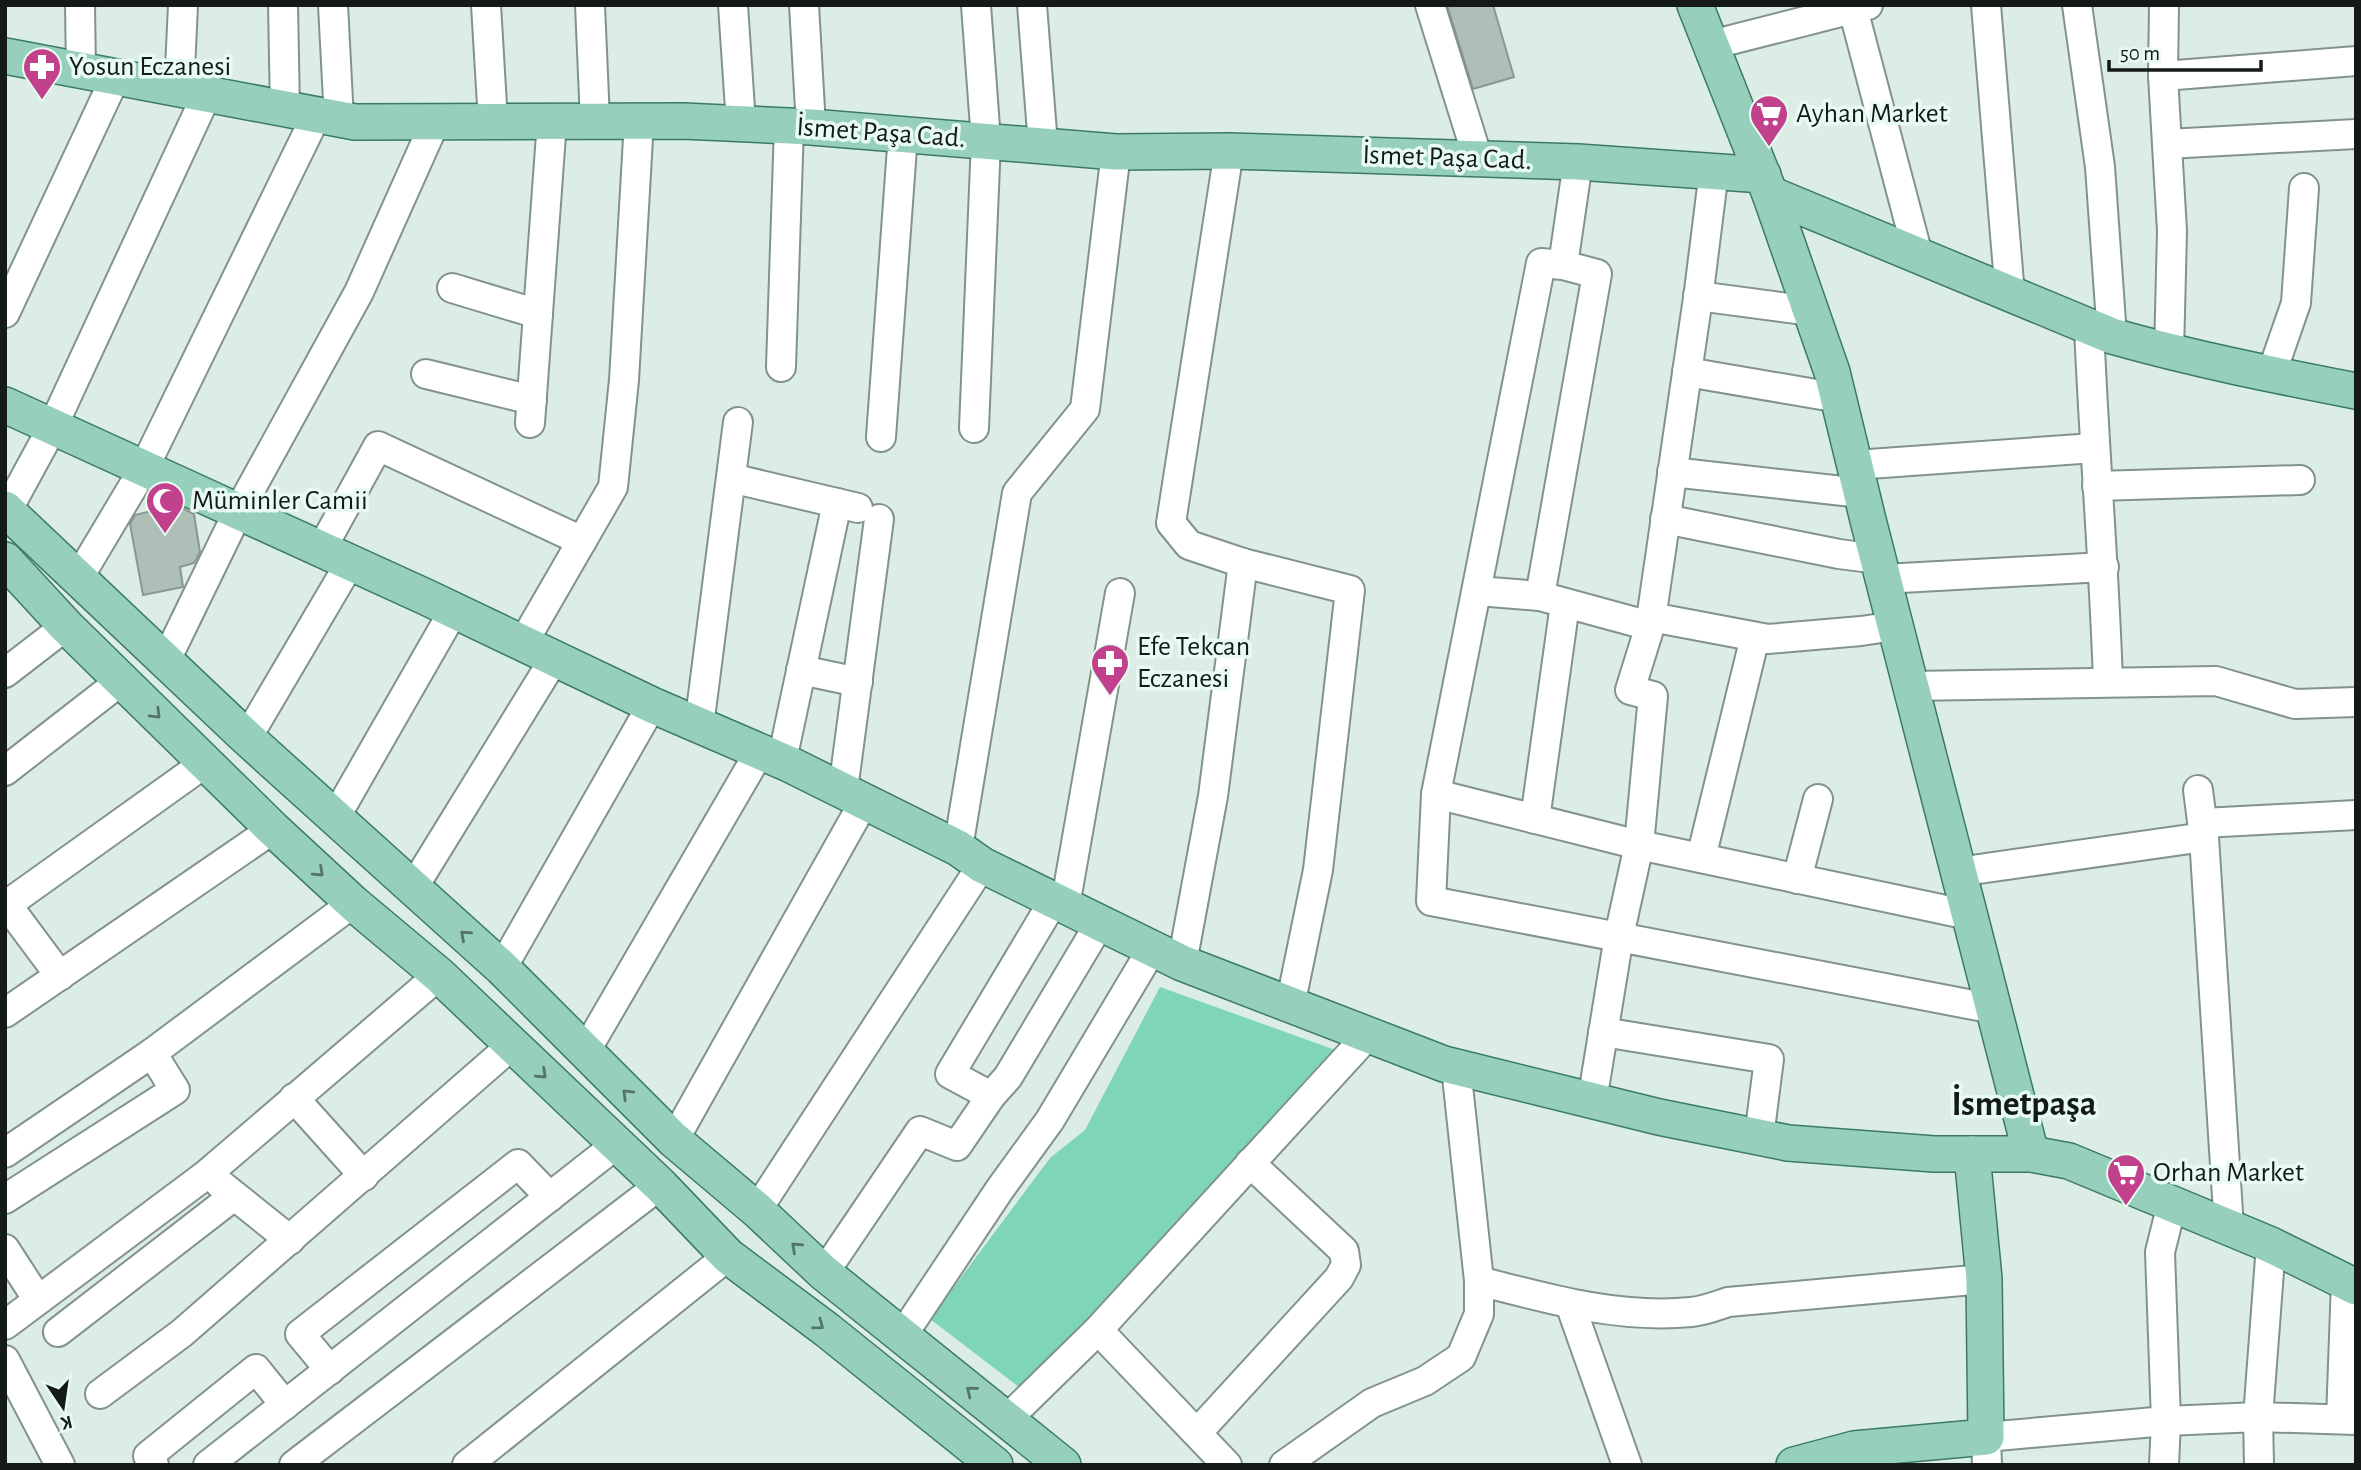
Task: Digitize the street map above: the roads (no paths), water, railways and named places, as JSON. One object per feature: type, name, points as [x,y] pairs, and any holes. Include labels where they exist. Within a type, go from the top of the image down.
[{"type":"main road","points":[[1695,5],[1767,184],[1832,372],[2031,1154]]},
{"type":"main road","name":"İsmet Paşa Cad.","points":[[7,60],[355,122],[639,121],[800,126],[1116,152],[1229,151],[1578,162],[1714,171],[1767,184],[1918,255],[2101,332],[2169,353],[2356,391]]},
{"type":"main road","points":[[5,405],[454,610],[652,705],[854,795],[1059,903],[1167,956],[1290,1006],[1456,1067],[1659,1117],[1788,1143],[1934,1154],[2031,1154],[2069,1161],[2271,1245],[2351,1285]]},
{"type":"main road","points":[[6,510],[247,738],[502,968],[674,1140],[757,1210],[824,1273],[1063,1465]]},
{"type":"main road","points":[[10,573],[273,829],[353,903],[439,975],[617,1144],[728,1256],[827,1331],[982,1461]]},
{"type":"main road","points":[[1794,1465],[1854,1450],[1987,1451],[1984,1279],[1972,1154]]},
{"type":"street","points":[[5,313],[98,75],[80,5]]},
{"type":"street","points":[[6,510],[52,428],[192,93],[183,5]]},
{"type":"street","points":[[284,5],[313,115]]},
{"type":"street","points":[[79,577],[144,468],[313,115],[333,5]]},
{"type":"street","points":[[486,5],[493,122]]},
{"type":"street","points":[[590,5],[595,121]]},
{"type":"street","points":[[733,5],[741,124]]},
{"type":"street","points":[[781,367],[800,126],[804,5]]},
{"type":"street","points":[[974,428],[986,141],[976,5]]},
{"type":"street","points":[[1032,5],[1042,145]]},
{"type":"street","points":[[1430,5],[1478,159]]},
{"type":"street","points":[[1986,5],[2010,295]]},
{"type":"street","points":[[2077,5],[2100,167],[2101,332],[2094,448],[2104,567],[2108,682]]},
{"type":"street","points":[[2164,5],[2163,76],[2172,231],[2169,353]]},
{"type":"street","points":[[1712,45],[1806,13],[1860,7],[1918,255]]},
{"type":"street","points":[[2163,76],[2356,61]]},
{"type":"street","points":[[426,374],[531,411],[552,121]]},
{"type":"street","points":[[523,643],[613,487],[624,380],[639,121]]},
{"type":"street","points":[[166,660],[238,512],[359,292],[435,122]]},
{"type":"street","points":[[881,437],[903,134]]},
{"type":"street","points":[[2166,144],[2356,134]]},
{"type":"street","points":[[1229,151],[1171,523],[1189,545],[1243,563],[1350,590],[1318,870],[1290,1006]]},
{"type":"street","points":[[757,1210],[970,856],[1017,493],[1085,409],[1116,152]]},
{"type":"street","points":[[1563,265],[1578,162]]},
{"type":"street","points":[[1592,1101],[1619,936],[1639,845],[1653,696],[1630,690],[1650,622],[1714,171]]},
{"type":"street","points":[[2271,374],[2296,303],[2304,188]]},
{"type":"street","points":[[1535,819],[1553,600],[1597,274],[1563,265],[1541,263],[1436,794],[1431,901],[1994,1009]]},
{"type":"street","points":[[452,288],[538,314]]},
{"type":"street","points":[[1698,296],[1811,311]]},
{"type":"street","points":[[1687,372],[1839,398]]},
{"type":"street","points":[[699,726],[738,422]]},
{"type":"street","points":[[247,738],[335,557],[378,446],[582,541]]},
{"type":"street","points":[[1672,472],[1858,479],[2094,448]]},
{"type":"street","points":[[731,478],[858,510]]},
{"type":"street","points":[[2097,486],[2300,480]]},
{"type":"street","points":[[585,1052],[771,756],[858,510]]},
{"type":"street","points":[[674,1140],[854,795],[858,682],[858,510]]},
{"type":"street","points":[[1665,519],[1839,554],[1881,569],[2104,567]]},
{"type":"street","points":[[902,1336],[1000,1189],[1167,956],[1213,796],[1243,563]]},
{"type":"street","points":[[1478,591],[1553,600],[1650,622],[1768,639],[1895,626]]},
{"type":"street","points":[[991,1096],[950,1074],[1059,903],[1120,593]]},
{"type":"street","points":[[336,816],[454,610]]},
{"type":"street","points":[[5,673],[66,626]]},
{"type":"street","points":[[1701,858],[1755,636]]},
{"type":"street","points":[[414,888],[554,659]]},
{"type":"street","points":[[801,670],[858,682]]},
{"type":"street","points":[[5,771],[122,680]]},
{"type":"street","points":[[1911,686],[2216,681],[2295,704],[2356,702]]},
{"type":"street","points":[[502,968],[652,705]]},
{"type":"street","points":[[60,976],[6,904],[205,763]]},
{"type":"street","points":[[2198,790],[2204,830],[2229,1228]]},
{"type":"street","points":[[1436,794],[1639,845],[1969,915]]},
{"type":"street","points":[[1797,879],[1818,799]]},
{"type":"street","points":[[1958,872],[2204,830],[2356,815]]},
{"type":"street","points":[[5,1013],[273,829]]},
{"type":"street","points":[[5,1153],[152,1053],[353,903]]},
{"type":"street","points":[[824,1273],[920,1131],[957,1146],[991,1096],[1008,1077],[1100,923]]},
{"type":"street","points":[[5,1325],[207,1174],[439,975]]},
{"type":"street","points":[[1603,1032],[1769,1059],[1759,1137]]},
{"type":"street","points":[[1006,1420],[1098,1330],[1368,1035]]},
{"type":"street","points":[[100,1394],[182,1333],[511,1046]]},
{"type":"street","points":[[5,1199],[175,1090],[152,1053]]},
{"type":"street","points":[[1284,1465],[1372,1403],[1425,1381],[1461,1357],[1479,1314],[1479,1281],[1456,1067]]},
{"type":"street","points":[[294,1098],[364,1176]]},
{"type":"street","points":[[210,1464],[617,1144]]},
{"type":"street","points":[[1197,1433],[1339,1278],[1346,1265],[1344,1251],[1250,1163]]},
{"type":"street","points":[[330,1370],[300,1334],[311,1325],[518,1164],[550,1197]]},
{"type":"street","points":[[207,1174],[290,1240]]},
{"type":"street","points":[[294,1465],[660,1185]]},
{"type":"street","points":[[58,1332],[234,1196]]},
{"type":"street","points":[[2164,1465],[2166,1421],[2160,1252],[2172,1204]]},
{"type":"street","points":[[2259,1465],[2258,1417],[2271,1245]]},
{"type":"street","points":[[5,1249],[38,1300]]},
{"type":"street","points":[[467,1465],[728,1256]]},
{"type":"street","points":[[1479,1281],[1570,1304],[1626,1312],[1692,1312],[1728,1303],[1984,1279]]},
{"type":"street","points":[[1987,1451],[2166,1421],[2258,1417],[2348,1419],[2351,1285]]},
{"type":"street","points":[[1570,1304],[1626,1465]]},
{"type":"street","points":[[1098,1330],[1227,1465]]},
{"type":"street","points":[[5,1360],[60,1465]]},
{"type":"street","points":[[154,1465],[148,1456],[256,1369],[285,1405]]},
{"type":"place","name":"Yosun Eczanesi","points":[[42,101]]},
{"type":"place","name":"Ayhan Market","points":[[1769,148]]},
{"type":"place","name":"Müminler Camii","points":[[165,535]]},
{"type":"place","name":"Efe Tekcan Eczanesi","points":[[1110,697]]},
{"type":"place","name":"Orhan Market","points":[[2126,1207]]},
{"type":"district","name":"İsmetpaşa","points":[[2024,1104]]}]
